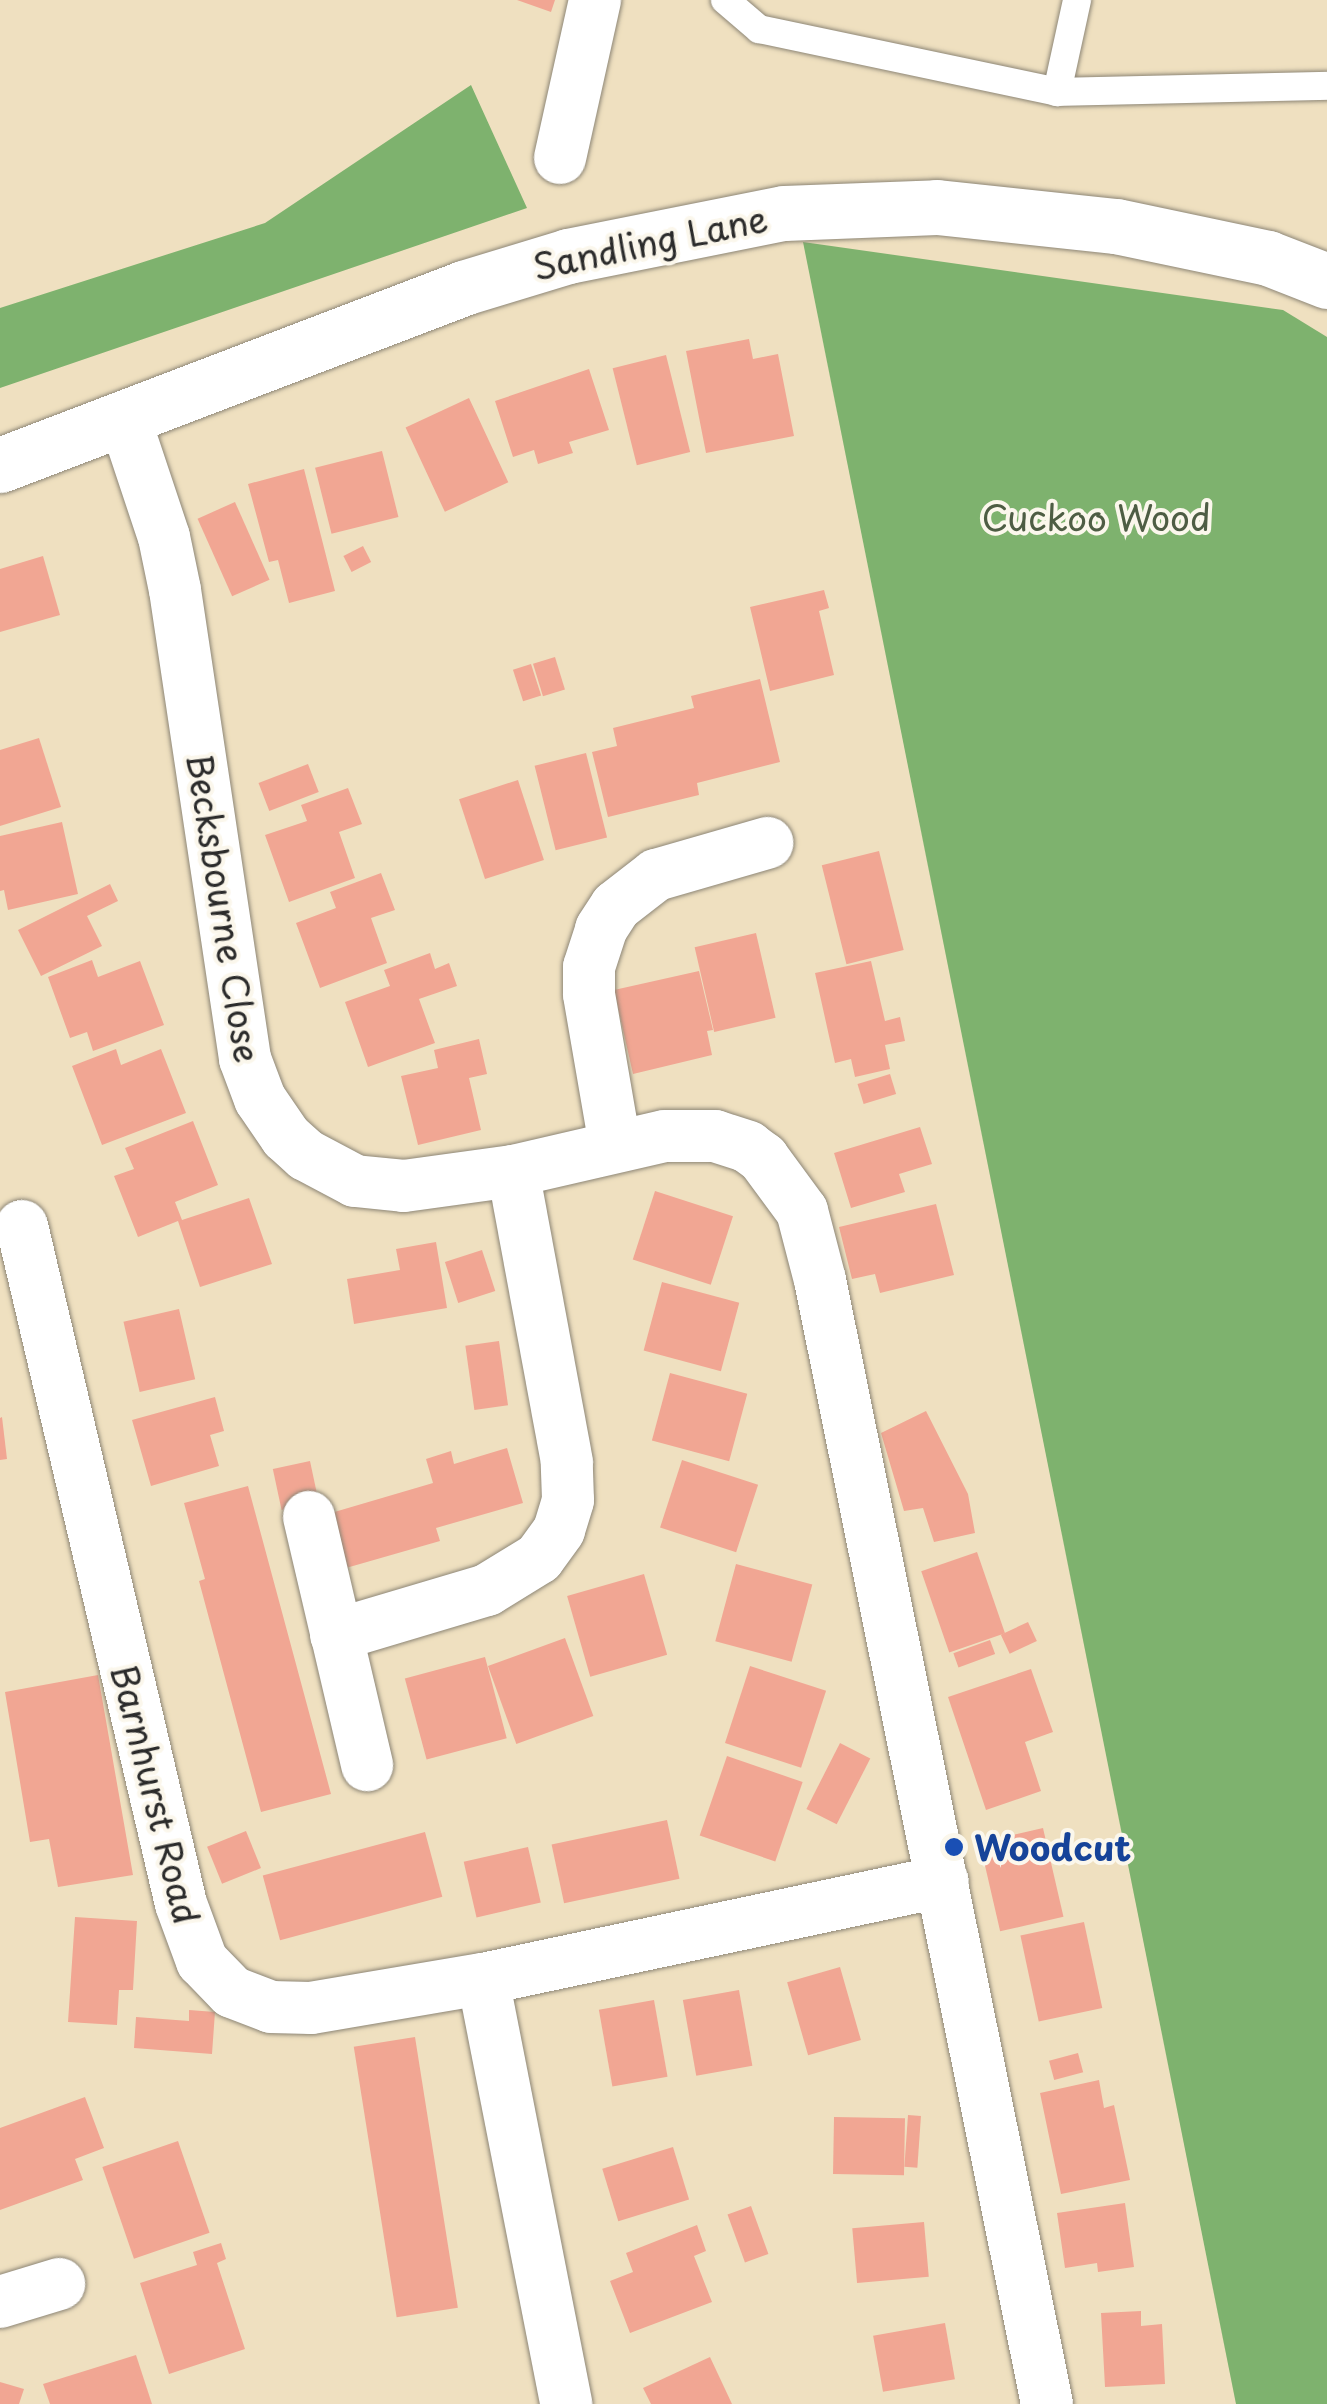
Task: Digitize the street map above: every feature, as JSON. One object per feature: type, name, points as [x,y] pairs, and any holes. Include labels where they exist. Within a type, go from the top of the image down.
[{"type":"street","points":[[560,158],[595,0]]},
{"type":"street","name":"Sandling Lane","points":[[0,464],[356,326],[515,272],[695,227],[784,213],[937,207],[1064,220],[1268,258],[1327,281]]},
{"type":"street","name":"Becksbourne Close","points":[[124,417],[164,537],[175,590],[245,1059],[260,1099],[286,1138],[306,1156],[354,1182],[404,1186],[513,1170]]},
{"type":"street","points":[[615,1145],[589,994],[589,967],[601,929],[616,906],[656,875],[767,843]]},
{"type":"street","points":[[336,1634],[488,1590],[539,1558],[558,1530],[568,1500],[567,1462],[513,1170],[615,1145],[694,1134],[733,1140],[764,1158],[802,1211],[944,1881],[1047,2404]]},
{"type":"street","name":"Barnhurst Road","points":[[22,1226],[180,1904],[202,1961],[232,1992],[271,2006],[311,2008],[483,1979],[944,1881]]},
{"type":"street","points":[[309,1517],[367,1764]]},
{"type":"street","points":[[483,1979],[566,2404]]},
{"type":"street","points":[[0,2302],[59,2284]]},
{"type":"lane","points":[[725,0],[759,30],[1056,92],[1327,86]]},
{"type":"lane","points":[[1056,92],[1077,0]]},
{"type":"green space","points":[[471,85],[527,208],[0,388],[0,308],[265,223]]},
{"type":"green space","name":"Cuckoo Wood","points":[[803,242],[1283,310],[1327,337],[1327,2404],[1236,2404]]},
{"type":"building","points":[[517,0],[555,0],[551,12]]},
{"type":"building","points":[[749,339],[753,359],[778,354],[794,436],[706,453],[686,351]]},
{"type":"building","points":[[666,355],[690,452],[637,465],[613,368]]},
{"type":"building","points":[[589,369],[609,430],[569,442],[573,453],[538,464],[534,450],[513,457],[495,401]]},
{"type":"building","points":[[469,398],[508,482],[445,512],[406,428]]},
{"type":"building","points":[[382,451],[398,517],[332,534],[315,468]]},
{"type":"building","points":[[304,469],[335,591],[289,603],[278,560],[269,562],[248,484]]},
{"type":"building","points":[[235,502],[270,580],[232,596],[198,519]]},
{"type":"building","points":[[363,546],[371,562],[352,572],[343,556]]},
{"type":"building","points":[[43,556],[60,615],[0,632],[0,569]]},
{"type":"building","points":[[824,590],[829,608],[819,611],[834,675],[770,691],[750,607]]},
{"type":"building","points":[[555,657],[565,690],[543,696],[533,664]]},
{"type":"building","points":[[531,664],[541,695],[523,701],[513,670]]},
{"type":"building","points":[[760,679],[780,762],[697,783],[699,795],[608,817],[592,752],[617,746],[613,728],[694,708],[691,696]]},
{"type":"building","points":[[39,738],[61,807],[0,826],[0,750]]},
{"type":"building","points":[[586,753],[607,837],[556,850],[535,766]]},
{"type":"building","points":[[308,764],[319,792],[269,811],[259,783]]},
{"type":"building","points":[[518,780],[544,860],[485,879],[459,799]]},
{"type":"building","points":[[348,788],[362,824],[339,832],[355,878],[289,902],[265,835],[307,821],[301,805]]},
{"type":"building","points":[[62,822],[78,894],[8,910],[4,890],[0,891],[0,836]]},
{"type":"building","points":[[879,851],[904,950],[846,964],[822,865]]},
{"type":"building","points":[[381,873],[395,910],[371,918],[387,963],[320,988],[296,923],[336,908],[330,892]]},
{"type":"building","points":[[110,884],[118,901],[87,916],[102,946],[41,976],[18,930]]},
{"type":"building","points":[[756,933],[776,1018],[714,1032],[695,947]]},
{"type":"building","points":[[430,953],[435,969],[449,963],[457,986],[419,999],[435,1043],[368,1067],[345,1002],[390,986],[384,970]]},
{"type":"building","points":[[92,960],[98,977],[140,961],[164,1025],[93,1051],[87,1032],[70,1038],[48,977]]},
{"type":"building","points":[[871,961],[885,1021],[900,1017],[905,1041],[885,1045],[890,1069],[855,1077],[851,1059],[835,1063],[815,973]]},
{"type":"building","points":[[699,971],[713,1030],[707,1031],[712,1055],[633,1074],[614,990]]},
{"type":"building","points":[[479,1039],[487,1074],[469,1078],[481,1130],[418,1145],[401,1076],[438,1068],[434,1050]]},
{"type":"building","points":[[116,1049],[121,1065],[161,1049],[186,1113],[102,1145],[72,1066]]},
{"type":"building","points":[[890,1074],[896,1094],[864,1104],[857,1084]]},
{"type":"building","points":[[193,1121],[218,1185],[175,1202],[182,1220],[249,1198],[272,1264],[200,1287],[178,1221],[138,1237],[114,1176],[134,1169],[125,1148]]},
{"type":"building","points":[[920,1127],[932,1164],[899,1174],[905,1192],[851,1208],[834,1153]]},
{"type":"building","points":[[655,1191],[733,1216],[711,1285],[633,1259]]},
{"type":"building","points":[[936,1204],[954,1275],[880,1293],[875,1274],[852,1279],[839,1227]]},
{"type":"building","points":[[436,1242],[447,1308],[354,1324],[347,1279],[400,1270],[396,1249]]},
{"type":"building","points":[[482,1250],[495,1291],[458,1303],[445,1262]]},
{"type":"building","points":[[662,1282],[739,1303],[721,1371],[644,1351]]},
{"type":"building","points":[[179,1309],[195,1379],[140,1392],[123,1322]]},
{"type":"building","points":[[499,1341],[508,1405],[474,1410],[465,1346]]},
{"type":"building","points":[[670,1373],[747,1394],[729,1461],[652,1441]]},
{"type":"building","points":[[215,1397],[224,1431],[210,1435],[219,1466],[151,1486],[132,1420]]},
{"type":"building","points":[[926,1411],[968,1494],[975,1533],[934,1542],[923,1508],[904,1511],[881,1433]]},
{"type":"building","points":[[0,1418],[7,1459],[0,1460]]},
{"type":"building","points":[[507,1448],[523,1503],[436,1528],[440,1541],[346,1568],[331,1513],[433,1483],[426,1459],[451,1451],[454,1464]]},
{"type":"building","points":[[682,1460],[758,1485],[736,1552],[660,1528]]},
{"type":"building","points":[[310,1461],[319,1502],[282,1510],[273,1469]]},
{"type":"building","points":[[248,1486],[331,1794],[261,1812],[199,1581],[205,1579],[184,1503]]},
{"type":"building","points":[[977,1552],[1005,1633],[949,1653],[921,1571]]},
{"type":"building","points":[[736,1564],[812,1584],[792,1662],[715,1641]]},
{"type":"building","points":[[644,1574],[667,1655],[590,1677],[567,1596]]},
{"type":"building","points":[[1028,1622],[1037,1641],[1010,1654],[1001,1635]]},
{"type":"building","points":[[565,1638],[593,1716],[516,1744],[488,1666]]},
{"type":"building","points":[[990,1640],[995,1654],[958,1667],[953,1653]]},
{"type":"building","points":[[485,1657],[507,1738],[427,1760],[405,1678]]},
{"type":"building","points":[[750,1666],[826,1691],[801,1768],[725,1743]]},
{"type":"building","points":[[1031,1669],[1053,1732],[1025,1742],[1041,1791],[986,1810],[948,1697]]},
{"type":"building","points":[[98,1675],[133,1875],[58,1887],[49,1839],[30,1842],[5,1692]]},
{"type":"building","points":[[840,1743],[870,1758],[837,1824],[806,1809]]},
{"type":"building","points":[[727,1756],[803,1782],[775,1861],[700,1835]]},
{"type":"building","points":[[667,1820],[679,1879],[564,1903],[552,1845]]},
{"type":"building","points":[[1043,1828],[1063,1917],[1000,1931],[980,1843]]},
{"type":"building","points":[[246,1831],[261,1868],[222,1884],[207,1847]]},
{"type":"building","points":[[425,1832],[442,1897],[280,1940],[263,1875]]},
{"type":"building","points":[[528,1847],[541,1903],[477,1917],[464,1862]]},
{"type":"building","points":[[75,1917],[137,1921],[133,1990],[119,1990],[117,2025],[68,2022]]},
{"type":"building","points":[[1084,1922],[1102,2008],[1039,2022],[1020,1936]]},
{"type":"building","points":[[840,1967],[861,2040],[808,2055],[787,1982]]},
{"type":"building","points":[[739,1990],[752,2066],[696,2076],[683,2000]]},
{"type":"building","points":[[654,2000],[668,2077],[612,2087],[599,2010]]},
{"type":"building","points":[[189,2010],[215,2012],[212,2054],[134,2048],[136,2017],[189,2021]]},
{"type":"building","points":[[415,2037],[458,2308],[397,2317],[354,2047]]},
{"type":"building","points":[[1078,2053],[1083,2072],[1054,2080],[1049,2061]]},
{"type":"building","points":[[1099,2080],[1104,2108],[1114,2105],[1130,2180],[1061,2194],[1040,2093]]},
{"type":"building","points":[[85,2097],[104,2148],[75,2159],[83,2180],[0,2210],[0,2128]]},
{"type":"building","points":[[908,2115],[921,2116],[917,2168],[904,2167]]},
{"type":"building","points":[[834,2117],[905,2118],[904,2175],[833,2174]]},
{"type":"building","points":[[178,2141],[210,2233],[134,2259],[102,2167]]},
{"type":"building","points":[[673,2147],[689,2200],[618,2221],[602,2169]]},
{"type":"building","points":[[1125,2203],[1134,2267],[1098,2272],[1097,2263],[1065,2268],[1057,2213]]},
{"type":"building","points":[[751,2206],[768,2254],[745,2262],[728,2215]]},
{"type":"building","points":[[924,2222],[929,2277],[857,2283],[852,2228]]},
{"type":"building","points":[[697,2225],[706,2251],[694,2256],[712,2302],[630,2333],[610,2281],[633,2272],[626,2253]]},
{"type":"building","points":[[221,2243],[226,2259],[217,2263],[245,2349],[169,2374],[140,2283],[197,2265],[193,2252]]},
{"type":"building","points":[[1141,2311],[1141,2326],[1162,2324],[1165,2384],[1105,2387],[1101,2313]]},
{"type":"building","points":[[945,2323],[955,2379],[883,2392],[873,2336]]},
{"type":"building","points":[[136,2355],[152,2404],[50,2404],[43,2384]]},
{"type":"building","points":[[710,2357],[732,2404],[651,2404],[643,2388]]},
{"type":"building","points":[[0,2382],[24,2389],[19,2404],[0,2404]]},
{"type":"place","name":"Woodcut","points":[[954,1847]]}]
